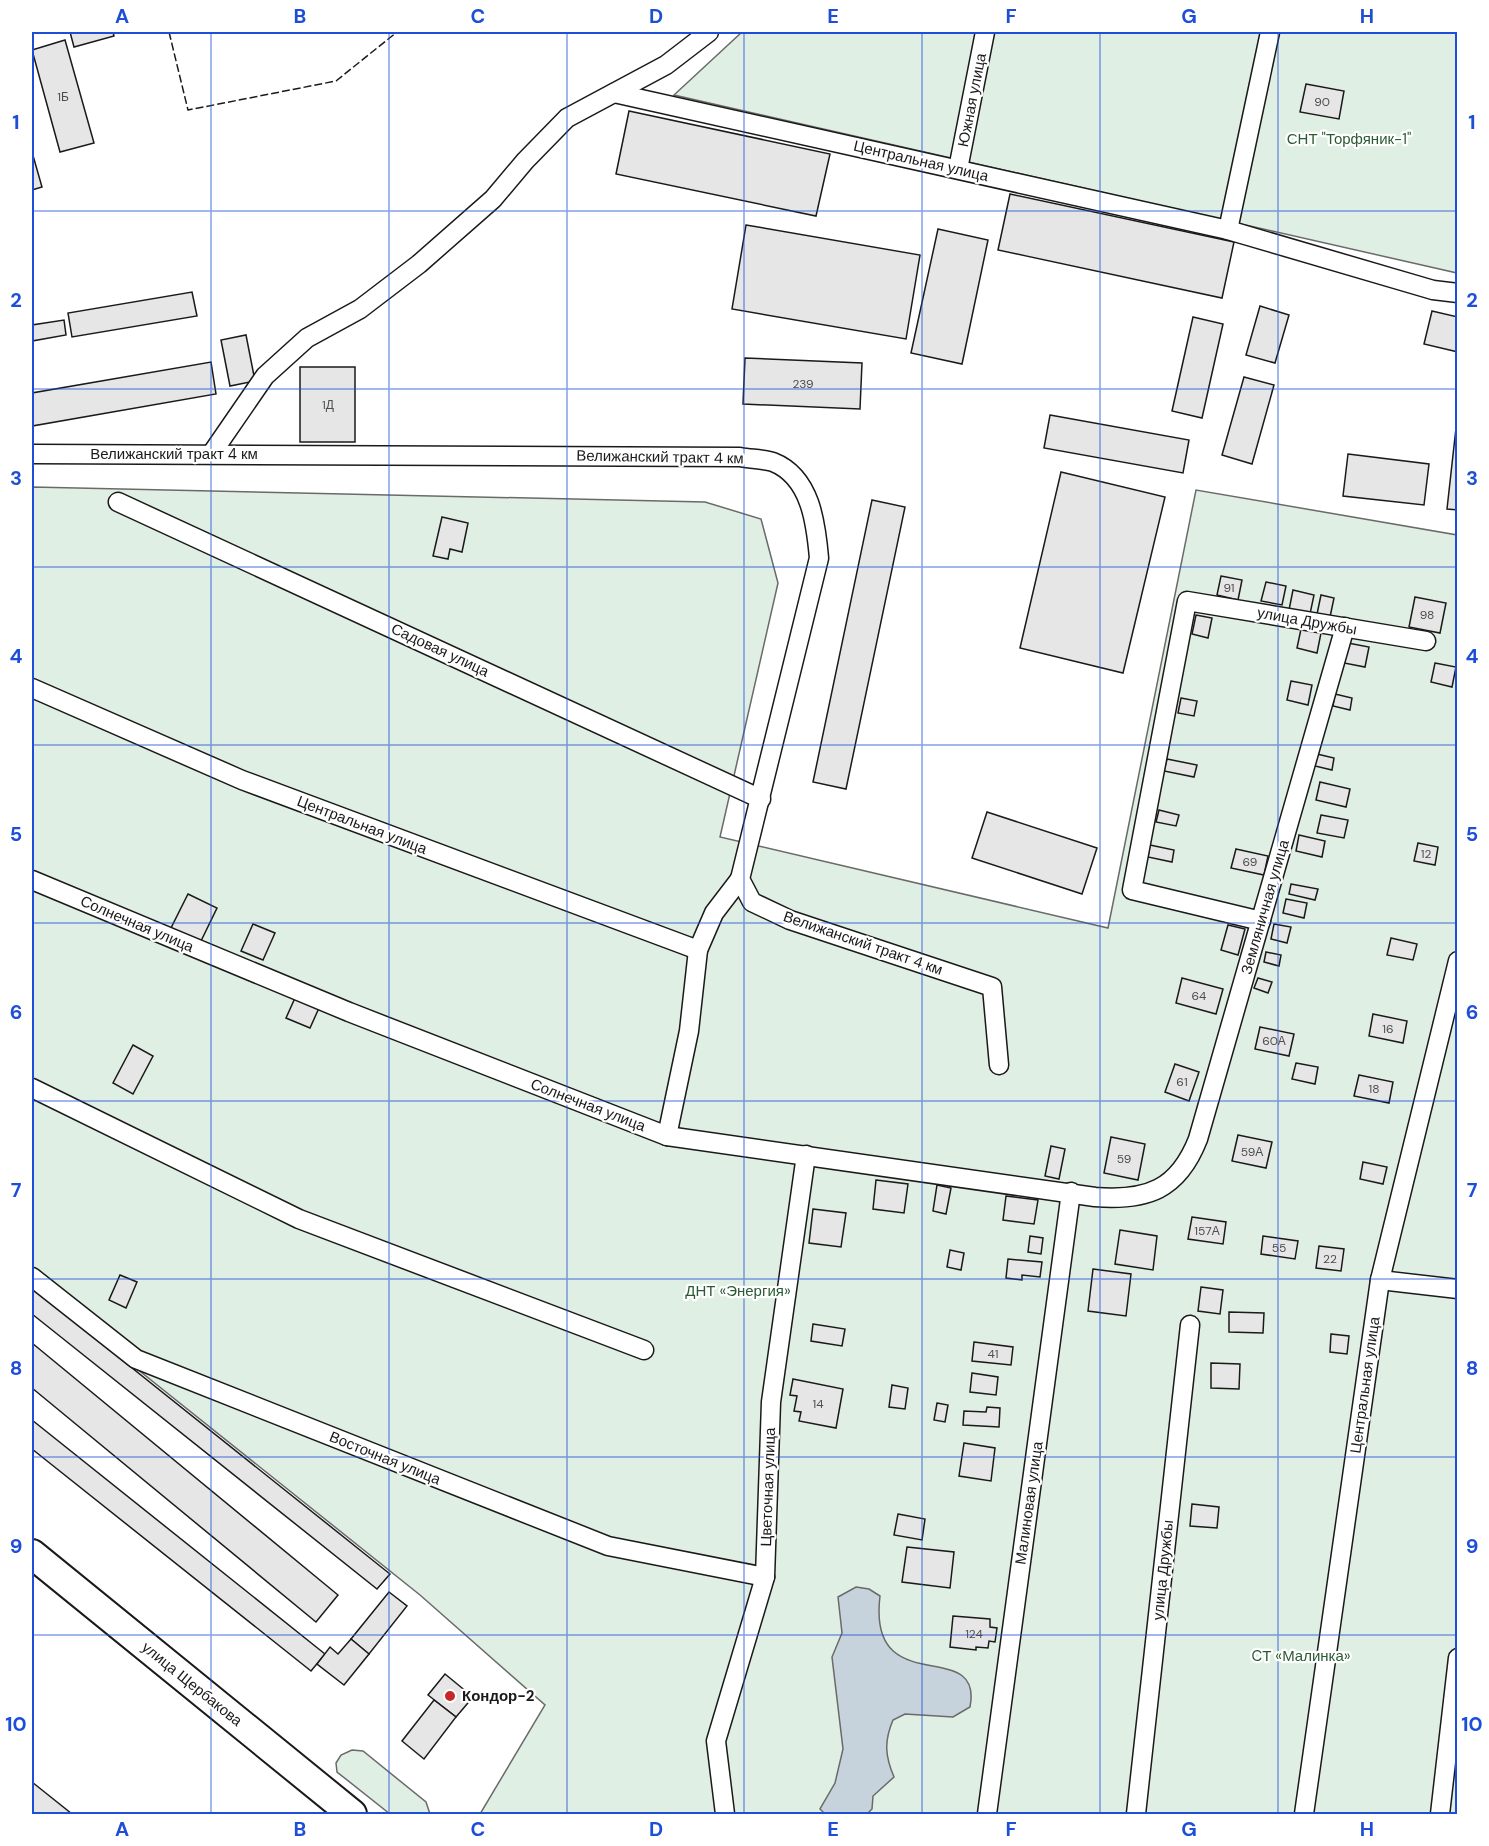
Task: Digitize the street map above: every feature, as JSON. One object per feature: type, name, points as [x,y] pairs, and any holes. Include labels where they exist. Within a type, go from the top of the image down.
[{"type":"main road","name":"улица Щербакова","points":[[32,1554],[352,1815]]},
{"type":"street","points":[[213,453],[265,376],[299,346],[360,309],[419,264],[493,199],[525,160],[567,118],[666,65],[709,32]]},
{"type":"street","name":"Южная улица","points":[[958,169],[986,32]]},
{"type":"street","points":[[1228,230],[1270,32]]},
{"type":"street","name":"Центральная улица","points":[[614,93],[1228,230],[1433,290],[1458,293]]},
{"type":"street","name":"Велижанский тракт 4 км","points":[[32,454],[740,457],[773,462],[797,480],[816,518],[819,558],[740,879],[752,903],[790,920],[992,987],[999,1065]]},
{"type":"street","name":"Садовая улица","points":[[118,502],[761,799]]},
{"type":"street","name":"улица Дружбы","points":[[1261,921],[1132,890],[1187,601],[1426,641]]},
{"type":"street","name":"Земляничная улица","points":[[1173,1180],[1189,1160],[1198,1139],[1345,627]]},
{"type":"street","name":"Центральная улица","points":[[32,688],[242,780],[698,950]]},
{"type":"street","points":[[667,1136],[689,1031],[698,950],[714,913],[740,879]]},
{"type":"street","name":"Солнечная улица","points":[[32,880],[349,1012],[667,1136],[1095,1197],[1127,1198],[1161,1189],[1173,1180]]},
{"type":"street","name":"Центральная улица","points":[[1304,1815],[1380,1280],[1458,961]]},
{"type":"street","points":[[32,1088],[299,1219],[644,1350]]},
{"type":"street","name":"Цветочная улица","points":[[725,1815],[716,1741],[765,1577],[771,1402],[806,1155]]},
{"type":"street","name":"Малиновая улица","points":[[987,1815],[1071,1192]]},
{"type":"street","name":"Восточная улица","points":[[32,1277],[136,1359],[608,1546],[765,1577]]},
{"type":"street","points":[[1380,1280],[1458,1289]]},
{"type":"street","name":"улица Дружбы","points":[[1136,1815],[1190,1325]]},
{"type":"street","points":[[1440,1815],[1458,1658]]},
{"type":"green space","name":"СНТ \"Торфяник-1\"","points":[[742,32],[1457,32],[1457,273],[674,95]]},
{"type":"green space","name":"ДНТ «Энергия»","points":[[32,487],[705,502],[761,519],[778,583],[720,837],[1108,928],[1196,490],[1457,535],[1457,1814],[480,1814],[545,1705],[420,1595],[32,1285]]},
{"type":"green space","points":[[352,1750],[363,1751],[426,1802],[430,1814],[390,1814],[337,1772],[336,1763],[341,1755]]},
{"type":"shaded area","points":[[856,1587],[869,1589],[880,1596],[881,1629],[891,1648],[906,1659],[960,1674],[970,1686],[970,1707],[953,1717],[905,1714],[893,1720],[887,1748],[894,1777],[873,1796],[872,1809],[867,1814],[825,1814],[820,1809],[835,1783],[843,1749],[832,1657],[842,1633],[838,1597]]},
{"type":"building","points":[[70,32],[113,32],[114,36],[74,47]]},
{"type":"building","points":[[65,40],[94,143],[60,152],[32,50]]},
{"type":"building","points":[[1306,84],[1344,91],[1339,119],[1300,112]]},
{"type":"building","points":[[629,111],[830,154],[816,216],[616,174]]},
{"type":"building","points":[[32,152],[42,187],[32,190]]},
{"type":"building","points":[[1010,194],[1234,242],[1222,298],[998,250]]},
{"type":"building","points":[[746,225],[920,255],[906,339],[732,309]]},
{"type":"building","points":[[938,229],[988,240],[962,364],[911,353]]},
{"type":"building","points":[[192,292],[197,316],[72,337],[68,313]]},
{"type":"building","points":[[1260,306],[1289,315],[1275,363],[1246,355]]},
{"type":"building","points":[[1432,311],[1458,317],[1458,352],[1424,344]]},
{"type":"building","points":[[1193,317],[1223,324],[1202,418],[1172,411]]},
{"type":"building","points":[[64,320],[66,335],[32,341],[32,325]]},
{"type":"building","points":[[246,335],[255,381],[230,386],[221,340]]},
{"type":"building","points":[[745,358],[862,363],[860,409],[743,404]]},
{"type":"building","points":[[211,362],[216,394],[32,426],[32,393]]},
{"type":"building","points":[[300,367],[355,367],[355,442],[300,442]]},
{"type":"building","points":[[1244,377],[1274,385],[1252,464],[1222,455]]},
{"type":"building","points":[[1050,415],[1189,440],[1183,473],[1044,448]]},
{"type":"building","points":[[1458,419],[1458,510],[1447,509]]},
{"type":"building","points":[[1348,454],[1429,464],[1424,505],[1343,496]]},
{"type":"building","points":[[1061,472],[1165,497],[1123,673],[1020,648]]},
{"type":"building","points":[[872,500],[905,507],[846,789],[813,782]]},
{"type":"building","points":[[442,517],[468,523],[462,552],[450,549],[448,559],[433,556]]},
{"type":"building","points":[[1221,576],[1242,580],[1238,600],[1217,595]]},
{"type":"building","points":[[1266,582],[1286,586],[1282,605],[1261,601]]},
{"type":"building","points":[[1293,590],[1314,595],[1310,614],[1289,610]]},
{"type":"building","points":[[1321,595],[1334,598],[1330,617],[1317,614]]},
{"type":"building","points":[[1415,597],[1446,603],[1440,633],[1409,627]]},
{"type":"building","points":[[1196,615],[1212,618],[1208,638],[1192,634]]},
{"type":"building","points":[[1301,629],[1321,633],[1317,653],[1297,648]]},
{"type":"building","points":[[1348,643],[1369,647],[1365,667],[1344,663]]},
{"type":"building","points":[[1435,663],[1456,667],[1452,687],[1431,682]]},
{"type":"building","points":[[1291,681],[1312,685],[1308,705],[1287,700]]},
{"type":"building","points":[[1335,694],[1352,698],[1350,710],[1333,706]]},
{"type":"building","points":[[1181,698],[1197,701],[1194,716],[1178,713]]},
{"type":"building","points":[[1317,754],[1334,758],[1332,770],[1315,766]]},
{"type":"building","points":[[1167,759],[1197,765],[1194,777],[1164,771]]},
{"type":"building","points":[[1320,782],[1350,789],[1346,807],[1316,800]]},
{"type":"building","points":[[1159,810],[1179,815],[1176,826],[1156,822]]},
{"type":"building","points":[[987,812],[1097,848],[1082,894],[972,858]]},
{"type":"building","points":[[1321,815],[1348,820],[1344,838],[1317,833]]},
{"type":"building","points":[[1299,835],[1325,841],[1322,857],[1296,851]]},
{"type":"building","points":[[1418,843],[1438,847],[1435,865],[1414,861]]},
{"type":"building","points":[[1150,845],[1174,850],[1172,862],[1148,857]]},
{"type":"building","points":[[1236,849],[1268,856],[1264,875],[1231,868]]},
{"type":"building","points":[[1291,884],[1318,889],[1315,900],[1289,894]]},
{"type":"building","points":[[188,894],[217,908],[200,943],[171,928]]},
{"type":"building","points":[[1286,899],[1307,903],[1304,918],[1283,913]]},
{"type":"building","points":[[253,924],[275,933],[263,960],[241,951]]},
{"type":"building","points":[[1274,924],[1291,927],[1287,943],[1271,939]]},
{"type":"building","points":[[1228,925],[1245,929],[1238,955],[1221,950]]},
{"type":"building","points":[[1391,938],[1417,944],[1413,960],[1387,955]]},
{"type":"building","points":[[1266,952],[1281,955],[1279,966],[1264,962]]},
{"type":"building","points":[[1182,978],[1223,989],[1216,1014],[1176,1003]]},
{"type":"building","points":[[1258,978],[1272,982],[1268,993],[1254,988]]},
{"type":"building","points":[[295,998],[319,1008],[310,1028],[286,1018]]},
{"type":"building","points":[[1373,1014],[1407,1021],[1403,1043],[1369,1036]]},
{"type":"building","points":[[1260,1027],[1294,1034],[1289,1056],[1255,1049]]},
{"type":"building","points":[[133,1045],[153,1056],[133,1094],[113,1083]]},
{"type":"building","points":[[1296,1063],[1318,1067],[1315,1084],[1292,1079]]},
{"type":"building","points":[[1175,1064],[1199,1072],[1189,1101],[1165,1092]]},
{"type":"building","points":[[1359,1075],[1393,1082],[1389,1103],[1354,1096]]},
{"type":"building","points":[[1238,1135],[1272,1142],[1266,1168],[1232,1161]]},
{"type":"building","points":[[1111,1137],[1145,1144],[1138,1180],[1104,1173]]},
{"type":"building","points":[[1051,1146],[1065,1149],[1059,1179],[1045,1176]]},
{"type":"building","points":[[1363,1162],[1387,1167],[1383,1184],[1360,1179]]},
{"type":"building","points":[[876,1180],[908,1184],[904,1213],[873,1209]]},
{"type":"building","points":[[937,1185],[951,1188],[946,1214],[933,1211]]},
{"type":"building","points":[[1006,1196],[1038,1200],[1034,1224],[1003,1220]]},
{"type":"building","points":[[813,1209],[846,1213],[841,1247],[809,1243]]},
{"type":"building","points":[[1192,1217],[1226,1222],[1223,1244],[1188,1239]]},
{"type":"building","points":[[1120,1230],[1157,1236],[1153,1270],[1115,1264]]},
{"type":"building","points":[[1030,1236],[1043,1238],[1041,1254],[1028,1252]]},
{"type":"building","points":[[1263,1236],[1298,1241],[1295,1259],[1261,1254]]},
{"type":"building","points":[[1319,1246],[1344,1249],[1341,1271],[1316,1268]]},
{"type":"building","points":[[950,1250],[964,1253],[961,1270],[947,1267]]},
{"type":"building","points":[[1008,1259],[1042,1262],[1040,1277],[1022,1275],[1022,1280],[1006,1278]]},
{"type":"building","points":[[1093,1269],[1131,1274],[1126,1316],[1088,1311]]},
{"type":"building","points":[[120,1275],[137,1282],[126,1308],[109,1300]]},
{"type":"building","points":[[1201,1287],[1223,1290],[1220,1314],[1198,1311]]},
{"type":"building","points":[[32,1288],[390,1574],[377,1589],[32,1314]]},
{"type":"building","points":[[1229,1312],[1264,1313],[1263,1333],[1229,1332]]},
{"type":"building","points":[[813,1324],[845,1329],[842,1346],[811,1341]]},
{"type":"building","points":[[1331,1334],[1349,1336],[1347,1354],[1330,1352]]},
{"type":"building","points":[[974,1342],[1013,1347],[1011,1365],[972,1361]]},
{"type":"building","points":[[32,1343],[338,1595],[316,1622],[32,1388]]},
{"type":"building","points":[[1211,1363],[1240,1364],[1239,1389],[1211,1388]]},
{"type":"building","points":[[972,1373],[998,1377],[996,1395],[970,1392]]},
{"type":"building","points":[[793,1379],[843,1389],[836,1428],[799,1421],[801,1412],[794,1411],[797,1396],[790,1395]]},
{"type":"building","points":[[892,1385],[908,1388],[905,1409],[889,1407]]},
{"type":"building","points":[[937,1403],[948,1405],[945,1422],[934,1420]]},
{"type":"building","points":[[987,1407],[1000,1408],[999,1427],[963,1425],[964,1411],[986,1412]]},
{"type":"building","points":[[32,1420],[325,1654],[311,1671],[32,1449]]},
{"type":"building","points":[[964,1443],[995,1448],[991,1481],[959,1476]]},
{"type":"building","points":[[1192,1504],[1219,1507],[1217,1528],[1190,1526]]},
{"type":"building","points":[[898,1514],[925,1519],[922,1540],[894,1535]]},
{"type":"building","points":[[907,1547],[954,1552],[950,1588],[902,1582]]},
{"type":"building","points":[[389,1592],[407,1606],[369,1654],[351,1639]]},
{"type":"building","points":[[953,1616],[990,1619],[990,1627],[997,1628],[995,1642],[989,1641],[988,1648],[976,1647],[976,1650],[950,1647]]},
{"type":"building","points":[[351,1639],[369,1654],[344,1685],[317,1664],[330,1647],[338,1654]]},
{"type":"building","name":"Кондор-2","points":[[445,1674],[473,1697],[456,1717],[428,1695]]},
{"type":"building","points":[[434,1700],[456,1717],[424,1759],[402,1741]]},
{"type":"building","points":[[32,1782],[72,1814],[32,1814]]},
{"type":"fence","points":[[169,32],[188,110],[336,81],[397,32]]},
{"type":"place","name":"Кондор-2","points":[[450,1696]]},
{"type":"park label","name":"CТ «Малинка»","points":[[1301,1656]]}]
